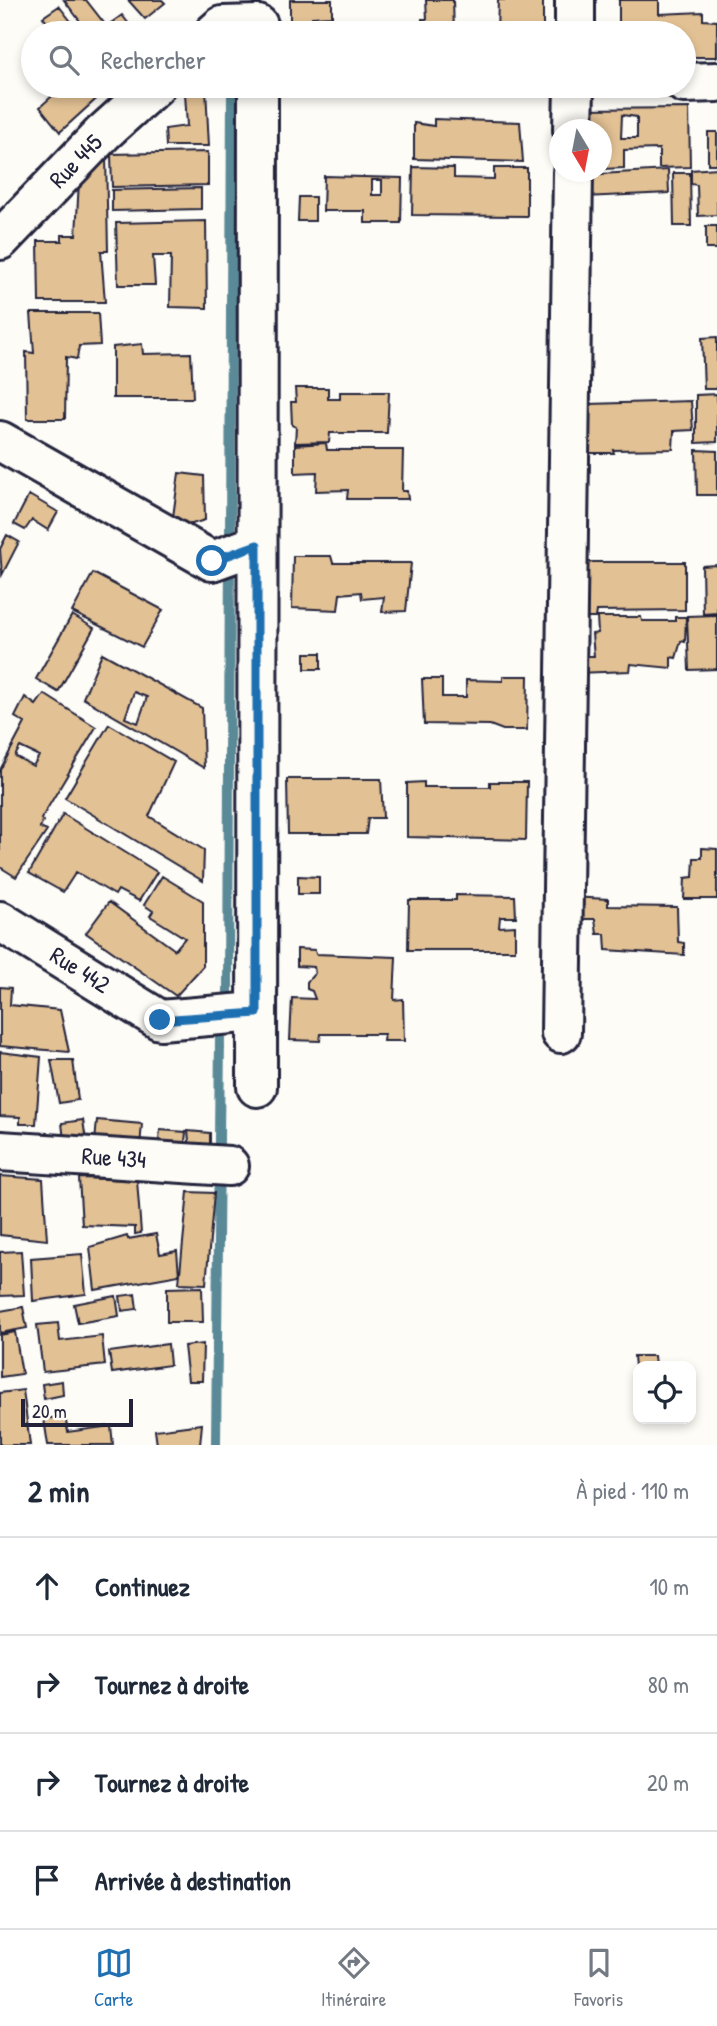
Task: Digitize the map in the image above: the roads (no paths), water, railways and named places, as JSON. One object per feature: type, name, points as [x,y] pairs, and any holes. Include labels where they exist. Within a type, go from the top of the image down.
[{"type":"street","points":[[575,0],[575,21]]},
{"type":"street","points":[[696,83],[717,82]]},
{"type":"street","name":"Rue 445","points":[[0,240],[103,132],[141,98]]},
{"type":"street","points":[[257,1087],[258,98]]},
{"type":"street","points":[[573,119],[574,98]]},
{"type":"street","points":[[561,1033],[573,182]]},
{"type":"street","points":[[0,440],[212,561],[257,545]]},
{"type":"street","name":"Rue 442","points":[[0,921],[160,1020],[257,1013]]},
{"type":"street","name":"Rue 434","points":[[0,1151],[229,1166]]},
{"type":"waterway","points":[[228,995],[232,98]]},
{"type":"waterway","points":[[216,1445],[220,1036]]}]
